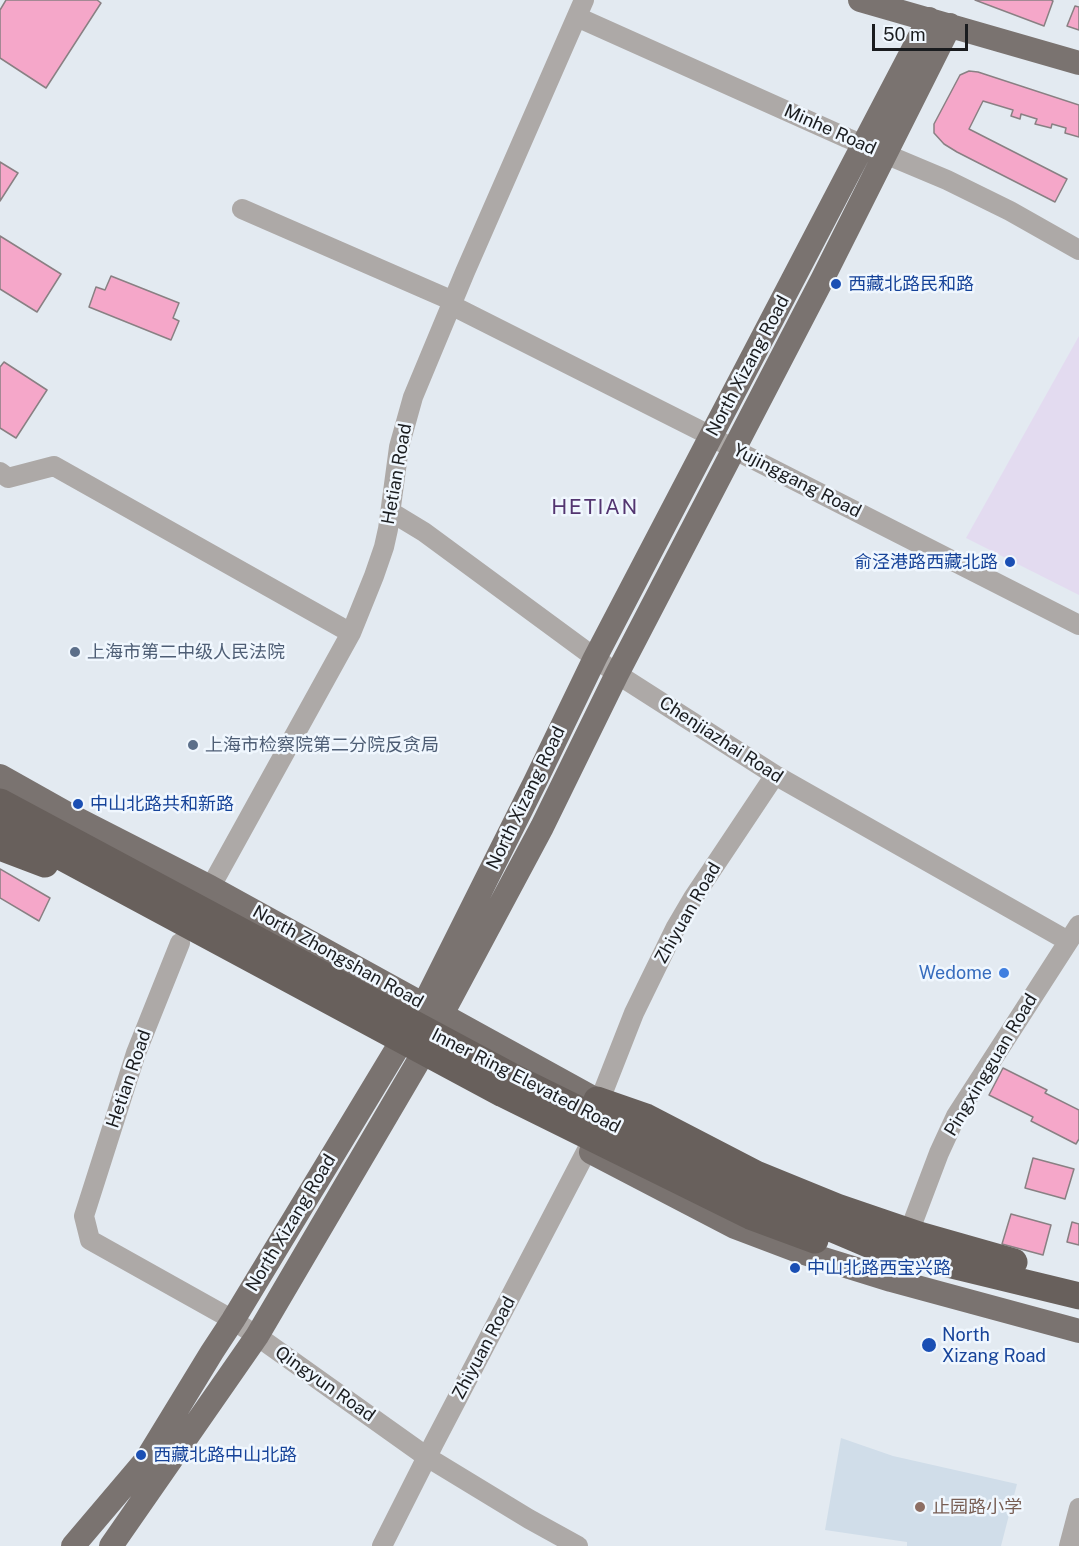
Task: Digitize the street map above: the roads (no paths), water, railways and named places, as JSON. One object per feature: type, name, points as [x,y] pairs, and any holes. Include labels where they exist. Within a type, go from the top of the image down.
[{"type":"highway","name":"Inner Ring Elevated Road","points":[[0,802],[512,1076],[753,1195],[873,1246],[1079,1296]]},
{"type":"highway","name":"Inner Ring Elevated Road","points":[[0,824],[503,1094],[750,1216],[867,1259],[1079,1314]]},
{"type":"highway","points":[[0,847],[134,896]]},
{"type":"highway","points":[[600,1096],[756,1174],[837,1207],[919,1235],[1079,1278]]},
{"type":"main road","points":[[860,0],[1079,63]]},
{"type":"main road","name":"North Xizang Road","points":[[111,1546],[258,1336],[418,1062],[433,1009],[535,782],[595,658],[863,145],[940,22]]},
{"type":"main road","name":"North Xizang Road","points":[[73,1546],[146,1460],[396,1049],[433,1009],[542,827],[617,674],[885,154],[940,22]]},
{"type":"main road","points":[[0,771],[24,788]]},
{"type":"main road","name":"North Zhongshan Road","points":[[0,776],[73,817],[210,887],[433,1009],[600,1096],[758,1183],[833,1215],[909,1232],[1016,1271],[1079,1284]]},
{"type":"main road","points":[[0,837],[182,939],[735,1227],[801,1252],[891,1280],[1079,1331]]},
{"type":"street","name":"Minhe Road","points":[[581,8],[863,145],[989,200],[1079,250]]},
{"type":"street","name":"Hetian Road","points":[[84,1216],[136,1053],[182,939],[351,633],[371,586],[384,547],[399,447],[408,412],[452,303],[581,8]]},
{"type":"street","name":"Yujinggang Road","points":[[242,209],[452,303],[1079,625]]},
{"type":"street","points":[[0,472],[8,478],[54,466],[351,633]]},
{"type":"street","name":"Chenjiazhai Road","points":[[391,512],[424,532],[617,674],[775,775],[1073,933]]},
{"type":"street","name":"Zhiyuan Road","points":[[600,1096],[634,1012],[671,936],[693,898],[775,775]]},
{"type":"street","name":"Pingxingguan Road","points":[[891,1280],[939,1153],[956,1116],[1073,933]]},
{"type":"street","name":"Zhiyuan Road","points":[[382,1546],[587,1150]]},
{"type":"street","name":"Qingyun Road","points":[[84,1216],[90,1240],[233,1320],[427,1456],[529,1519],[578,1546]]},
{"type":"street","points":[[1069,1546],[1079,1508]]},
{"type":"place","name":"西藏北路民和路","points":[[836,284]]},
{"type":"place","name":"俞泾港路西藏北路","points":[[1010,562]]},
{"type":"place","name":"上海市第二中级人民法院","points":[[75,652]]},
{"type":"place","name":"上海市检察院第二分院反贪局","points":[[193,745]]},
{"type":"place","name":"中山北路共和新路","points":[[78,804]]},
{"type":"place","name":"Wedome","points":[[1004,973]]},
{"type":"place","name":"中山北路西宝兴路","points":[[795,1268]]},
{"type":"place","name":"North Xizang Road","points":[[929,1345]]},
{"type":"place","name":"西藏北路中山北路","points":[[141,1455]]},
{"type":"place","name":"止园路小学","points":[[920,1507]]},
{"type":"district","name":"HETIAN","points":[[595,508]]}]
